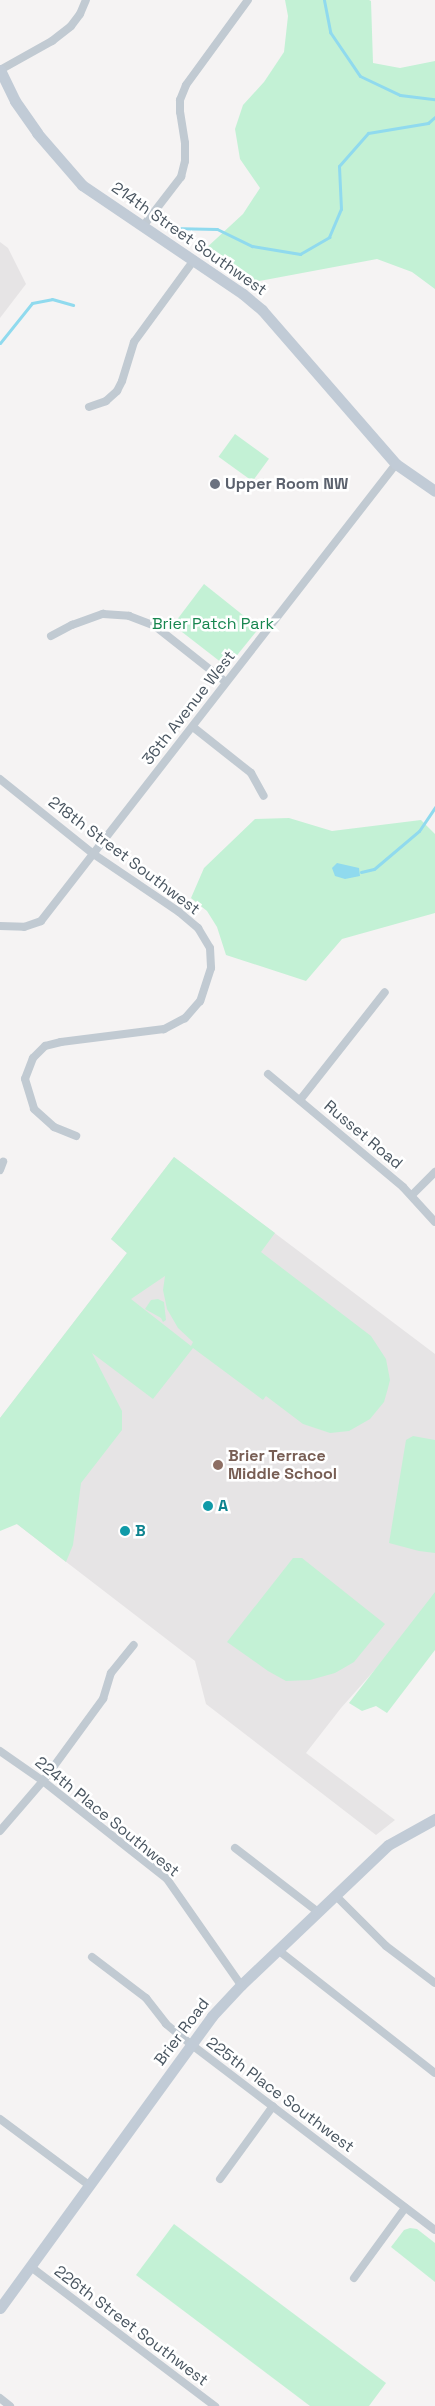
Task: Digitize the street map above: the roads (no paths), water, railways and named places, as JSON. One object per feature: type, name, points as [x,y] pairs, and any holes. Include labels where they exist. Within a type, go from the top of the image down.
[{"type":"main road","name":"214th Street Southwest","points":[[0,70],[15,101],[37,133],[82,185],[144,225],[262,310],[396,464],[435,490]]},
{"type":"main road","name":"Brier Road","points":[[0,2308],[212,2016],[241,1985],[396,1838],[435,1819]]},
{"type":"street","points":[[0,70],[52,41],[71,26],[80,14],[86,0]]},
{"type":"street","points":[[144,225],[181,177],[185,161],[185,143],[180,100],[186,85],[248,0]]},
{"type":"street","points":[[89,407],[106,401],[117,391],[138,336],[194,260]]},
{"type":"street","name":"36th Avenue West","points":[[0,926],[24,927],[41,921],[396,464]]},
{"type":"street","points":[[51,636],[72,625],[103,614],[129,616],[155,626],[226,682]]},
{"type":"street","points":[[192,727],[251,772],[264,796]]},
{"type":"street","name":"218th Street Southwest","points":[[0,779],[92,853],[179,912],[198,928],[210,948],[211,968],[200,1001],[185,1018],[164,1029],[61,1042],[45,1046],[33,1058],[25,1079],[34,1108],[54,1127],[76,1136]]},
{"type":"street","points":[[300,1100],[385,992]]},
{"type":"street","name":"Russet Road","points":[[268,1074],[412,1195],[435,1222]]},
{"type":"street","points":[[0,1170],[3,1162]]},
{"type":"street","points":[[412,1195],[435,1172]]},
{"type":"street","points":[[0,1831],[43,1780],[103,1699],[111,1673],[134,1645]]},
{"type":"street","name":"224th Place Southwest","points":[[0,1750],[43,1780],[167,1879],[241,1985]]},
{"type":"street","points":[[235,1848],[318,1912]]},
{"type":"street","points":[[335,1896],[386,1946],[435,1984]]},
{"type":"street","points":[[278,1950],[435,2072]]},
{"type":"street","name":"225th Place Southwest","points":[[92,1957],[146,1998],[166,2024],[192,2045],[435,2230]]},
{"type":"street","points":[[220,2179],[273,2106]]},
{"type":"street","points":[[0,2119],[89,2185]]},
{"type":"street","points":[[354,2278],[405,2208]]},
{"type":"street","name":"226th Street Southwest","points":[[31,2267],[215,2406]]},
{"type":"street","points":[[0,2398],[10,2406]]},
{"type":"water","points":[[337,863],[359,868],[360,876],[345,879],[335,876],[332,868]]},
{"type":"waterway","points":[[324,0],[330,32],[360,76],[400,95],[435,99]]},
{"type":"waterway","points":[[170,228],[217,229],[252,246],[300,254],[329,237],[341,209],[339,166],[368,133],[428,123],[435,117]]},
{"type":"waterway","points":[[0,343],[32,303],[52,299],[73,305]]},
{"type":"waterway","points":[[361,872],[374,869],[419,831],[435,807]]},
{"type":"place","name":"Upper Room NW","points":[[215,484]]},
{"type":"place","name":"Brier Terrace Middle School","points":[[218,1465]]},
{"type":"place","name":"A","points":[[208,1506]]},
{"type":"place","name":"B","points":[[125,1531]]},
{"type":"park label","name":"Brier Patch Park","points":[[213,624]]}]
